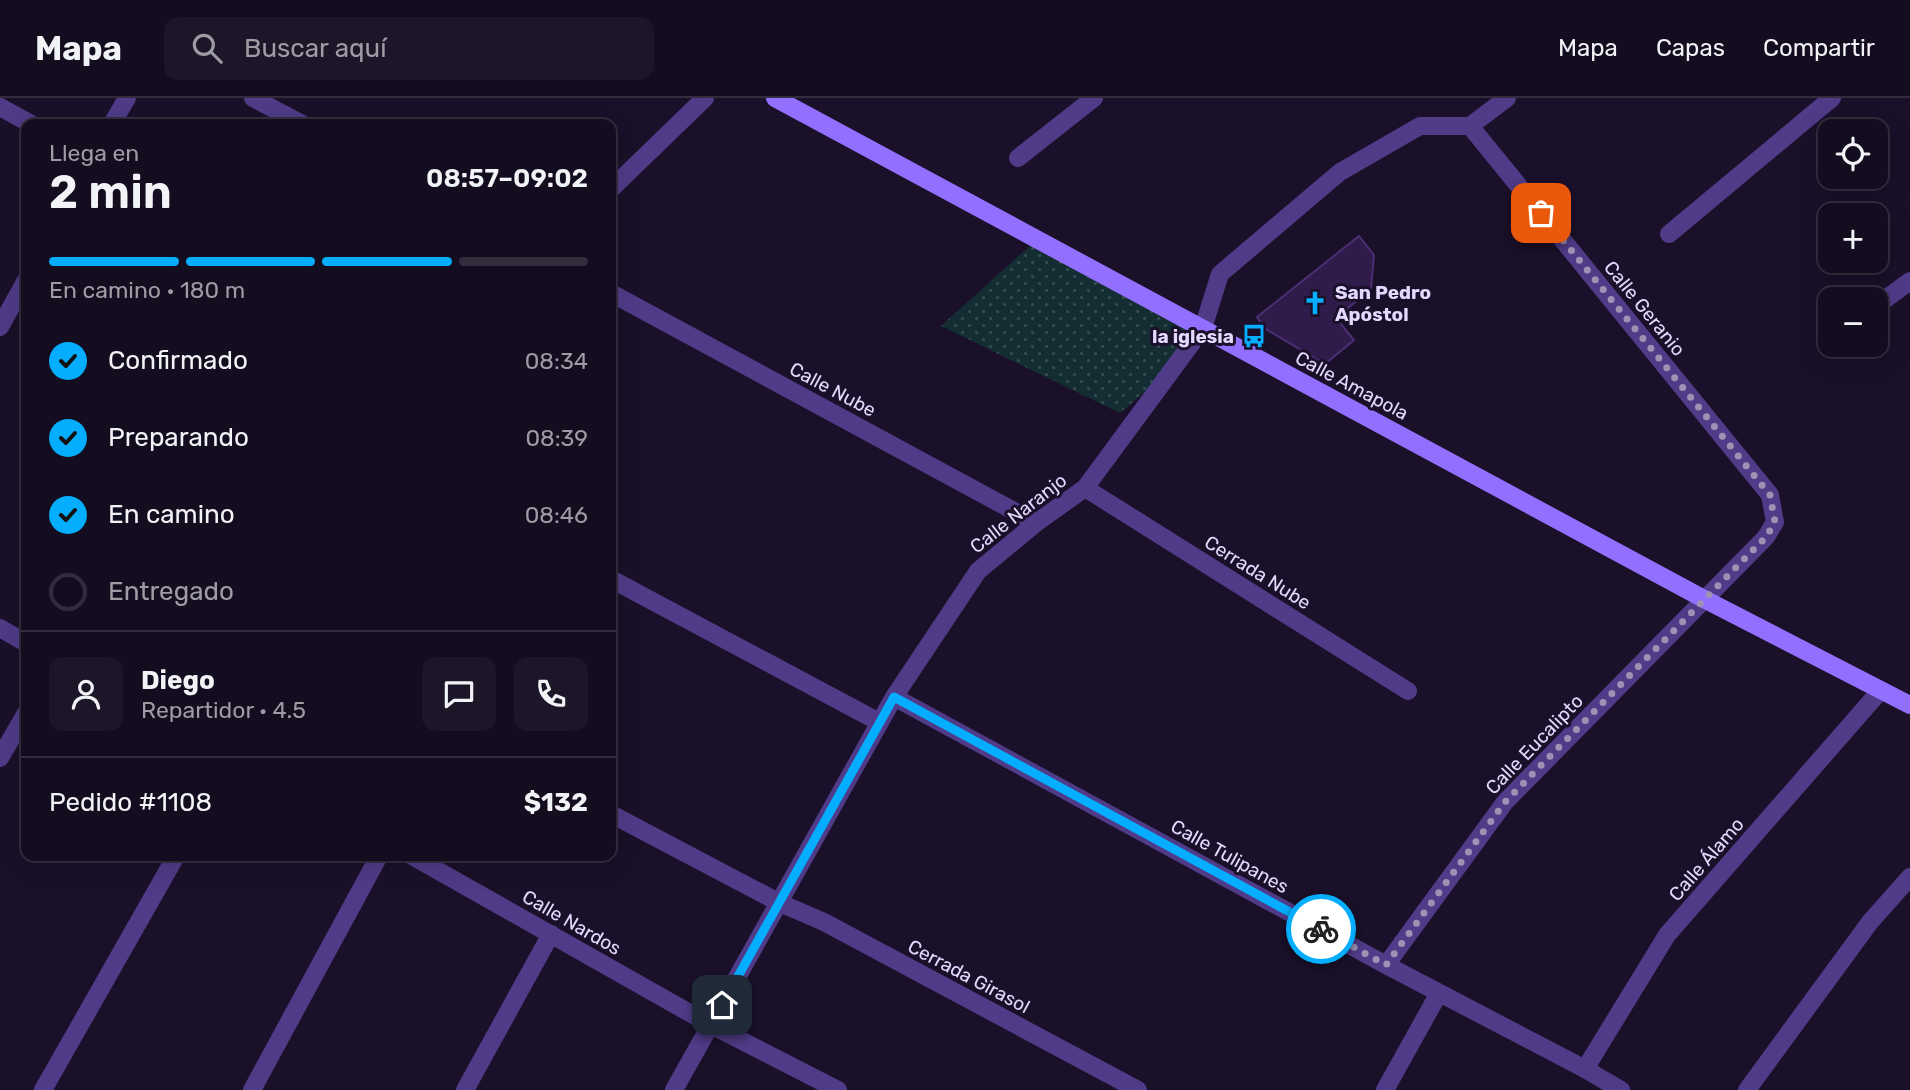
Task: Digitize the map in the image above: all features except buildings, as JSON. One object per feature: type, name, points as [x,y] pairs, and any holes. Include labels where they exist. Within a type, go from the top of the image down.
[{"type":"street","points":[[115,119],[127,98]]},
{"type":"street","points":[[253,98],[293,119]]},
{"type":"street","points":[[616,184],[705,98]]},
{"type":"street","name":"Calle Amapola","points":[[775,98],[1704,599],[1880,691],[1909,703]]},
{"type":"street","points":[[1018,158],[1094,98]]},
{"type":"street","points":[[1471,126],[1507,98]]},
{"type":"street","points":[[1669,234],[1832,98]]},
{"type":"street","points":[[0,107],[22,119]]},
{"type":"street","name":"Calle Naranjo","points":[[674,1090],[894,697],[978,571],[1036,523],[1085,488],[1203,328],[1220,275],[1340,172],[1420,126],[1471,126]]},
{"type":"street","name":"Calle Geranio","points":[[1471,126],[1770,495],[1775,522]]},
{"type":"street","points":[[1888,297],[1910,281]]},
{"type":"street","points":[[0,327],[21,288]]},
{"type":"street","name":"Calle Nube","points":[[616,296],[1036,523]]},
{"type":"street","name":"Cerrada Nube","points":[[1085,488],[1408,691]]},
{"type":"street","name":"Calle Eucalipto","points":[[1386,965],[1505,802],[1766,537],[1775,522]]},
{"type":"street","points":[[616,582],[880,722]]},
{"type":"street","points":[[0,628],[21,640]]},
{"type":"street","name":"Calle Álamo","points":[[1585,1069],[1668,935],[1880,691]]},
{"type":"street","name":"Calle Tulipanes","points":[[894,697],[1621,1090]]},
{"type":"street","points":[[0,758],[21,722]]},
{"type":"street","name":"Cerrada Girasol","points":[[616,817],[780,903],[824,922],[1138,1090]]},
{"type":"street","points":[[43,1090],[173,861]]},
{"type":"street","points":[[252,1090],[376,861]]},
{"type":"street","name":"Calle Nardos","points":[[421,861],[711,1025],[838,1090]]},
{"type":"street","points":[[1747,1090],[1870,922],[1910,877]]},
{"type":"street","points":[[464,1090],[551,934]]},
{"type":"street","points":[[1385,1090],[1439,993]]},
{"type":"green space","points":[[1034,242],[1210,337],[1120,413],[941,326]]},
{"type":"way so far","points":[[1321,929],[1386,965],[1505,802],[1766,537],[1775,522],[1770,495],[1541,213]]},
{"type":"place","name":"San Pedro Apóstol","points":[[1315,303]]},
{"type":"place","name":"la iglesia","points":[[1254,336]]},
{"type":"route","points":[[722,1005],[894,697],[1321,929]]}]
